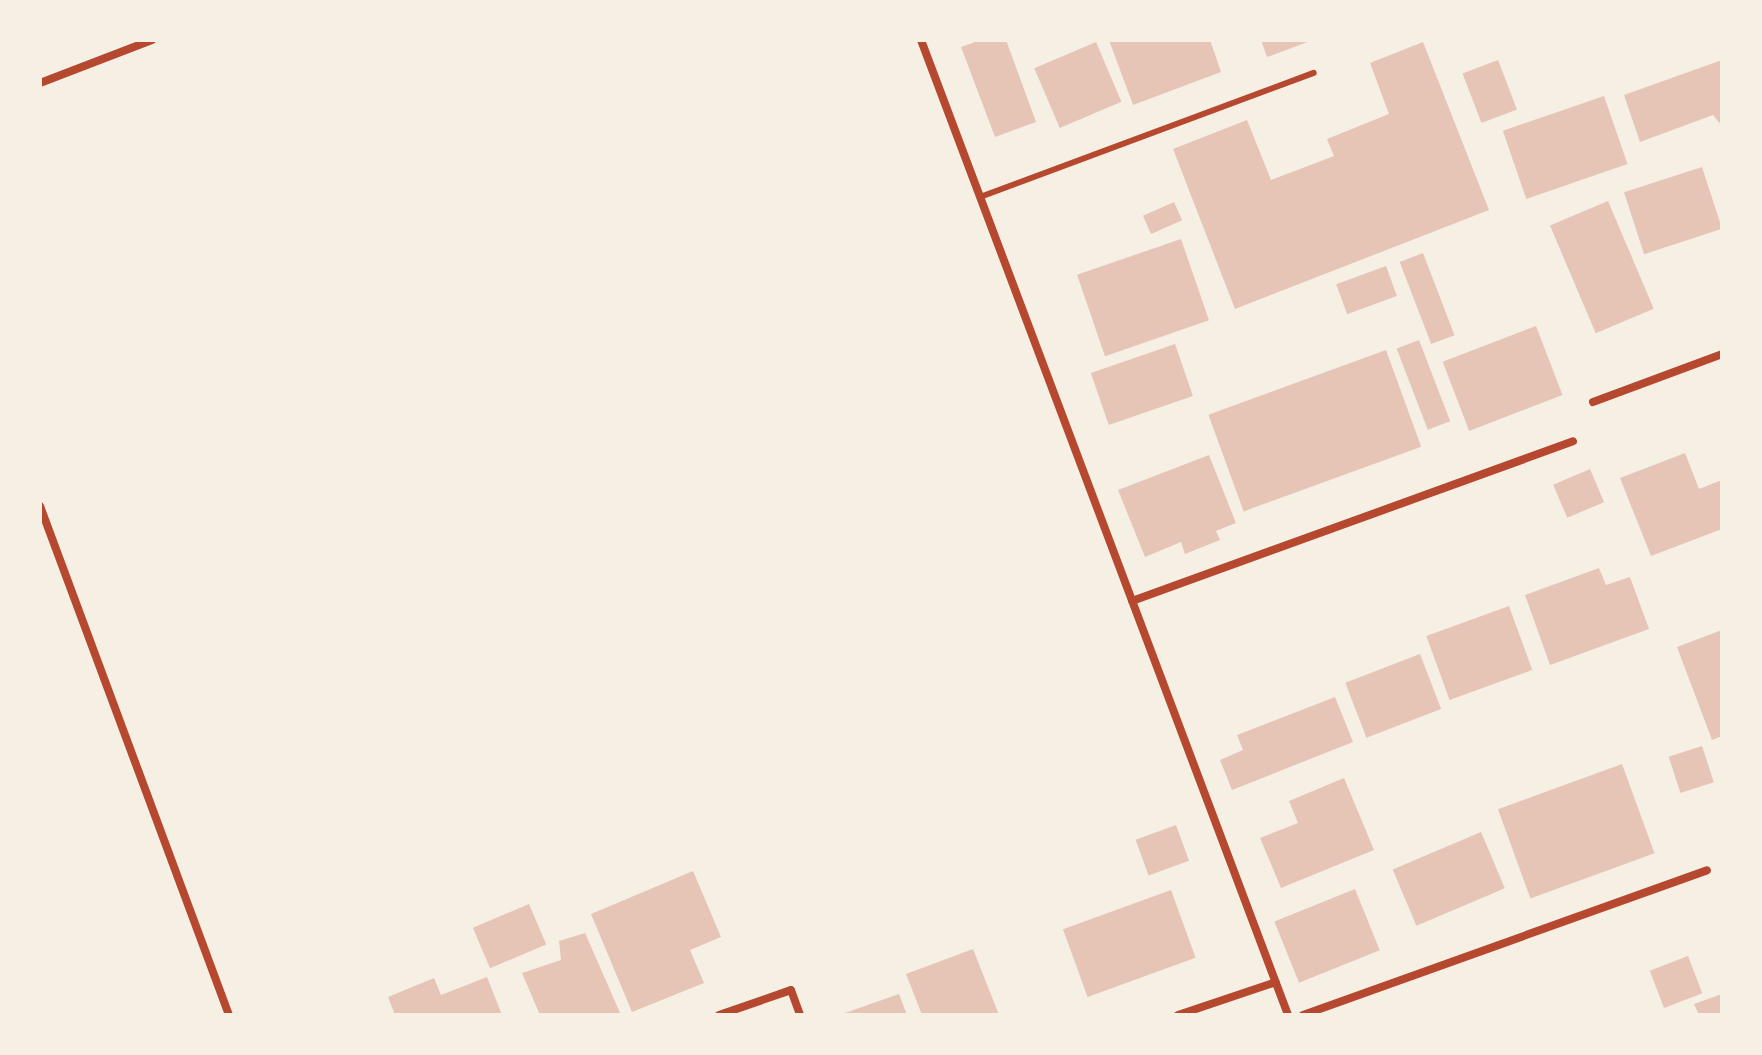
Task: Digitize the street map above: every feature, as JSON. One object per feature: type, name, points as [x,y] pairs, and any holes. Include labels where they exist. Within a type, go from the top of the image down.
[{"type":"street","points":[[40,83],[152,40]]},
{"type":"street","points":[[921,40],[1288,1015]]},
{"type":"street","points":[[1593,402],[1722,354]]},
{"type":"street","points":[[1132,601],[1573,441]]},
{"type":"street","points":[[40,506],[229,1015]]},
{"type":"street","points":[[1303,1015],[1707,870]]},
{"type":"street","points":[[1178,1015],[1276,982]]},
{"type":"street","points":[[719,1015],[791,990],[800,1015]]},
{"type":"lane","points":[[980,197],[1314,73]]},
{"type":"building","points":[[981,40],[1006,40],[1036,122],[995,137],[961,47]]},
{"type":"building","points":[[1109,40],[1210,40],[1221,72],[1133,105]]},
{"type":"building","points":[[1261,40],[1313,40],[1267,57]]},
{"type":"building","points":[[1096,42],[1121,102],[1060,128],[1034,68]]},
{"type":"building","points":[[1423,42],[1489,210],[1235,309],[1173,149],[1247,120],[1271,180],[1334,156],[1327,139],[1389,114],[1370,63]]},
{"type":"building","points":[[1498,60],[1517,109],[1482,123],[1463,74]]},
{"type":"building","points":[[1722,60],[1722,126],[1713,115],[1640,142],[1624,95]]},
{"type":"building","points":[[1604,96],[1627,164],[1526,199],[1503,131]]},
{"type":"building","points":[[1702,167],[1722,229],[1644,254],[1624,192]]},
{"type":"building","points":[[1608,201],[1654,309],[1596,333],[1550,226]]},
{"type":"building","points":[[1174,202],[1182,220],[1151,234],[1143,216]]},
{"type":"building","points":[[1181,239],[1209,320],[1105,356],[1077,275]]},
{"type":"building","points":[[1423,253],[1455,335],[1431,344],[1400,262]]},
{"type":"building","points":[[1386,266],[1397,296],[1347,314],[1336,284]]},
{"type":"building","points":[[1536,326],[1563,395],[1469,431],[1443,362]]},
{"type":"building","points":[[1419,340],[1450,421],[1428,430],[1397,349]]},
{"type":"building","points":[[1175,344],[1193,396],[1109,425],[1091,373]]},
{"type":"building","points":[[1386,350],[1421,447],[1244,511],[1208,415]]},
{"type":"building","points":[[1685,453],[1699,489],[1722,480],[1722,529],[1651,556],[1620,478]]},
{"type":"building","points":[[1209,455],[1236,523],[1216,531],[1220,540],[1185,554],[1181,542],[1145,557],[1118,490]]},
{"type":"building","points":[[1590,469],[1604,502],[1567,518],[1553,485]]},
{"type":"building","points":[[1599,568],[1606,585],[1630,577],[1649,629],[1550,665],[1525,595]]},
{"type":"building","points":[[1509,606],[1532,670],[1450,700],[1426,636]]},
{"type":"building","points":[[1722,630],[1722,736],[1712,740],[1677,647]]},
{"type":"building","points":[[1420,654],[1441,709],[1366,738],[1345,683]]},
{"type":"building","points":[[1335,697],[1353,742],[1232,790],[1220,760],[1243,750],[1237,735]]},
{"type":"building","points":[[1702,746],[1714,782],[1680,793],[1669,757]]},
{"type":"building","points":[[1622,764],[1654,853],[1530,898],[1498,809]]},
{"type":"building","points":[[1344,778],[1374,850],[1281,888],[1260,838],[1298,823],[1289,801]]},
{"type":"building","points":[[1176,825],[1189,861],[1149,875],[1136,840]]},
{"type":"building","points":[[1481,832],[1505,888],[1416,926],[1393,870]]},
{"type":"building","points":[[693,871],[721,937],[690,950],[704,983],[632,1012],[591,914]]},
{"type":"building","points":[[1355,889],[1380,950],[1299,983],[1274,922]]},
{"type":"building","points":[[1171,890],[1196,958],[1088,997],[1063,929]]},
{"type":"building","points":[[529,904],[546,945],[490,968],[473,928]]},
{"type":"building","points":[[585,933],[621,1015],[540,1015],[522,973],[561,960],[559,941]]},
{"type":"building","points":[[973,949],[999,1015],[922,1015],[906,974]]},
{"type":"building","points":[[1688,956],[1702,993],[1664,1008],[1650,971]]},
{"type":"building","points":[[487,977],[502,1015],[395,1015],[388,997],[434,978],[441,995]]},
{"type":"building","points":[[899,994],[907,1015],[839,1015]]},
{"type":"building","points":[[1722,994],[1722,1015],[1699,1015],[1694,1004]]}]
